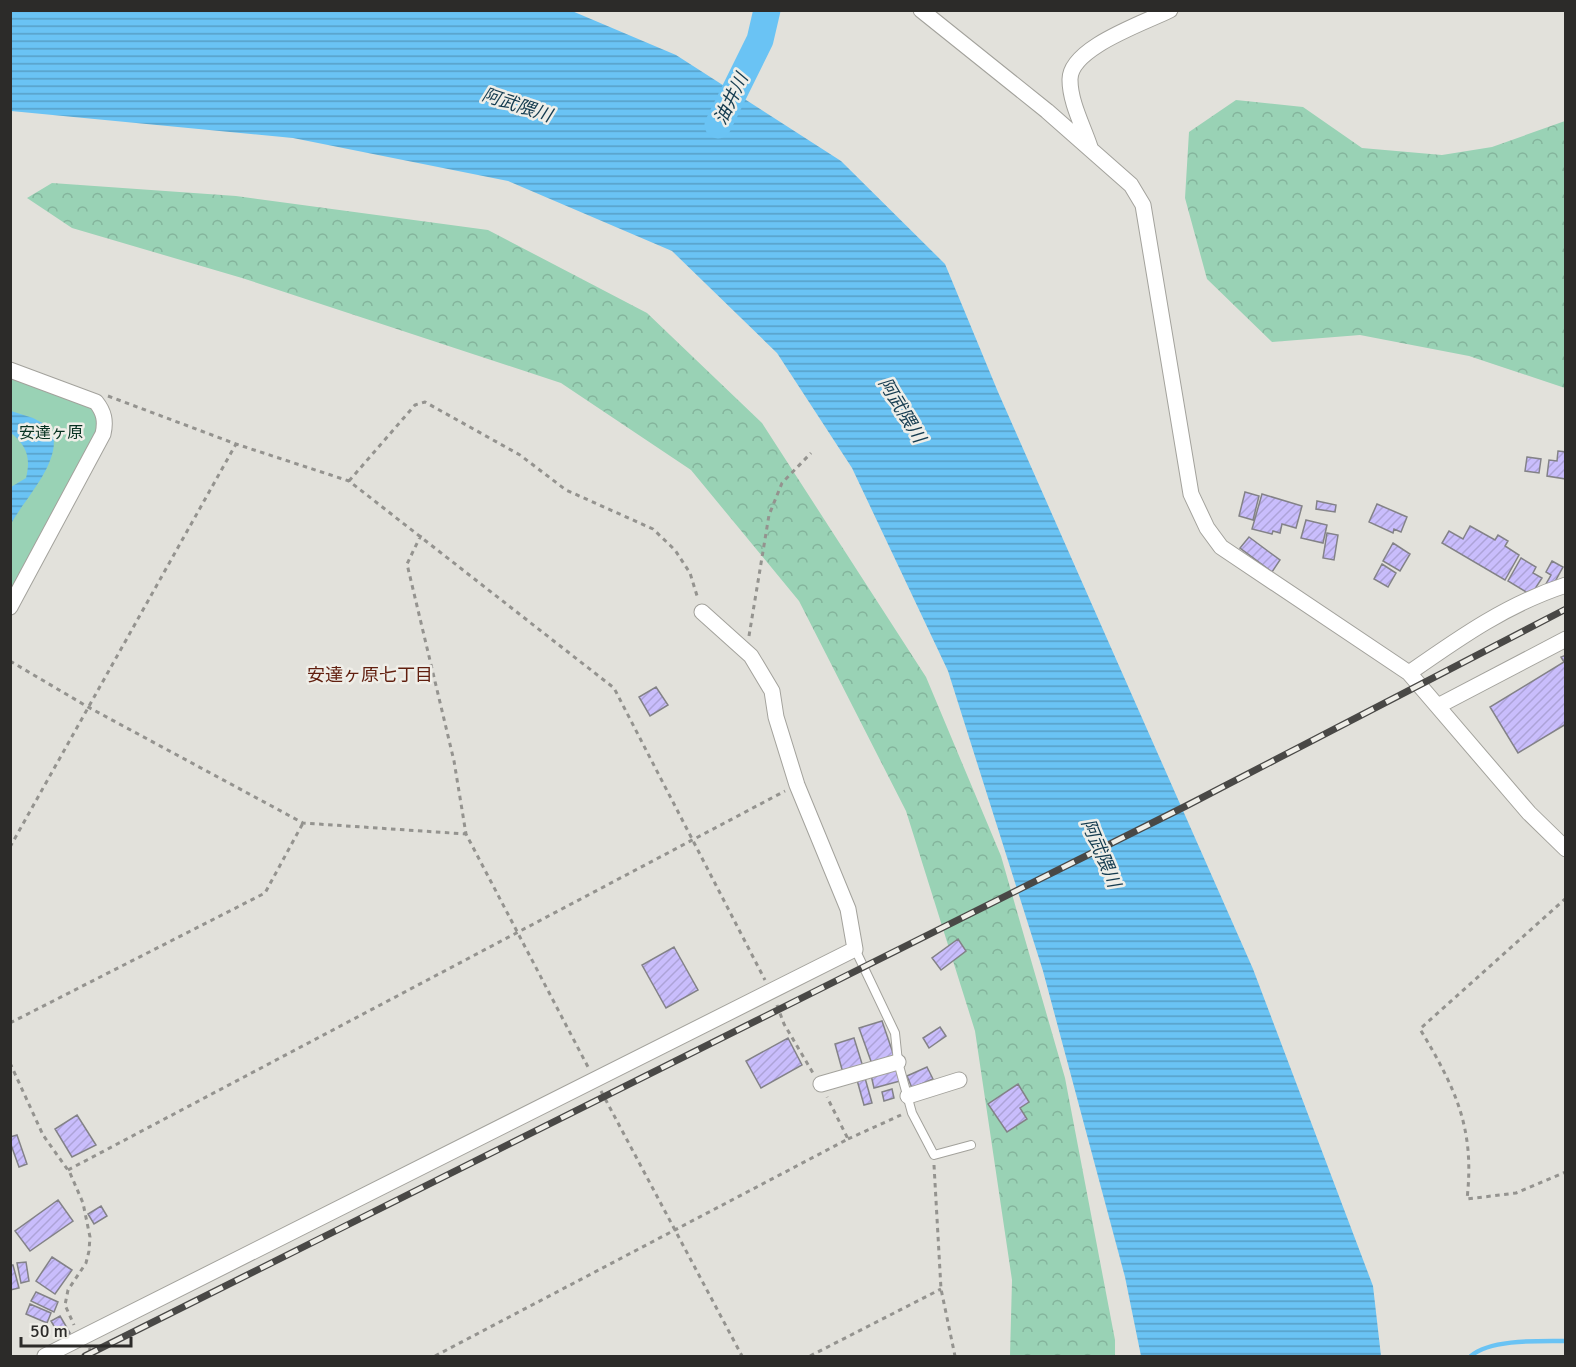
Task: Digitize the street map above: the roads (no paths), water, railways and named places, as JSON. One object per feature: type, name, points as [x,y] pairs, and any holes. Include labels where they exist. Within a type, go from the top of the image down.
[{"type":"street","points":[[921,10],[994,67],[1091,150],[1131,186],[1143,205],[1191,494],[1207,528],[1221,547],[1409,673],[1529,813],[1566,849]]},
{"type":"street","points":[[1091,150],[1072,94],[1071,70],[1078,58],[1092,48],[1170,10]]},
{"type":"street","points":[[10,370],[96,402],[102,410],[106,424],[104,434],[10,607]]},
{"type":"street","points":[[1409,673],[1470,630],[1522,600],[1566,585]]},
{"type":"street","points":[[45,1356],[336,1213],[855,949],[848,909],[797,785],[776,717],[772,691],[747,653],[702,612]]},
{"type":"street","points":[[1438,706],[1566,639]]},
{"type":"street","points":[[821,1084],[898,1062]]},
{"type":"street","points":[[910,1103],[959,1080]]},
{"type":"lane","points":[[855,949],[895,1033],[898,1062],[910,1103],[934,1155],[971,1145]]},
{"type":"water","name":"阿武隈川","points":[[10,11],[572,11],[676,55],[841,161],[945,264],[998,392],[1253,969],[1373,1286],[1381,1356],[1141,1356],[1125,1277],[1043,971],[948,671],[852,468],[777,353],[672,251],[508,181],[293,138],[11,111]]},
{"type":"water","points":[[11,411],[33,418],[50,427],[54,439],[49,464],[11,524],[11,487],[26,478],[28,458],[21,443],[11,433]]},
{"type":"waterway","name":"油井川","points":[[718,125],[760,40],[767,10]]},
{"type":"waterway","points":[[1471,1356],[1490,1346],[1530,1341],[1566,1341]]},
{"type":"railway","points":[[85,1356],[1186,806],[1566,609]]},
{"type":"district","name":"安達ヶ原七丁目","points":[[370,675]]},
{"type":"park label","name":"安達ヶ原","points":[[51,432]]}]
